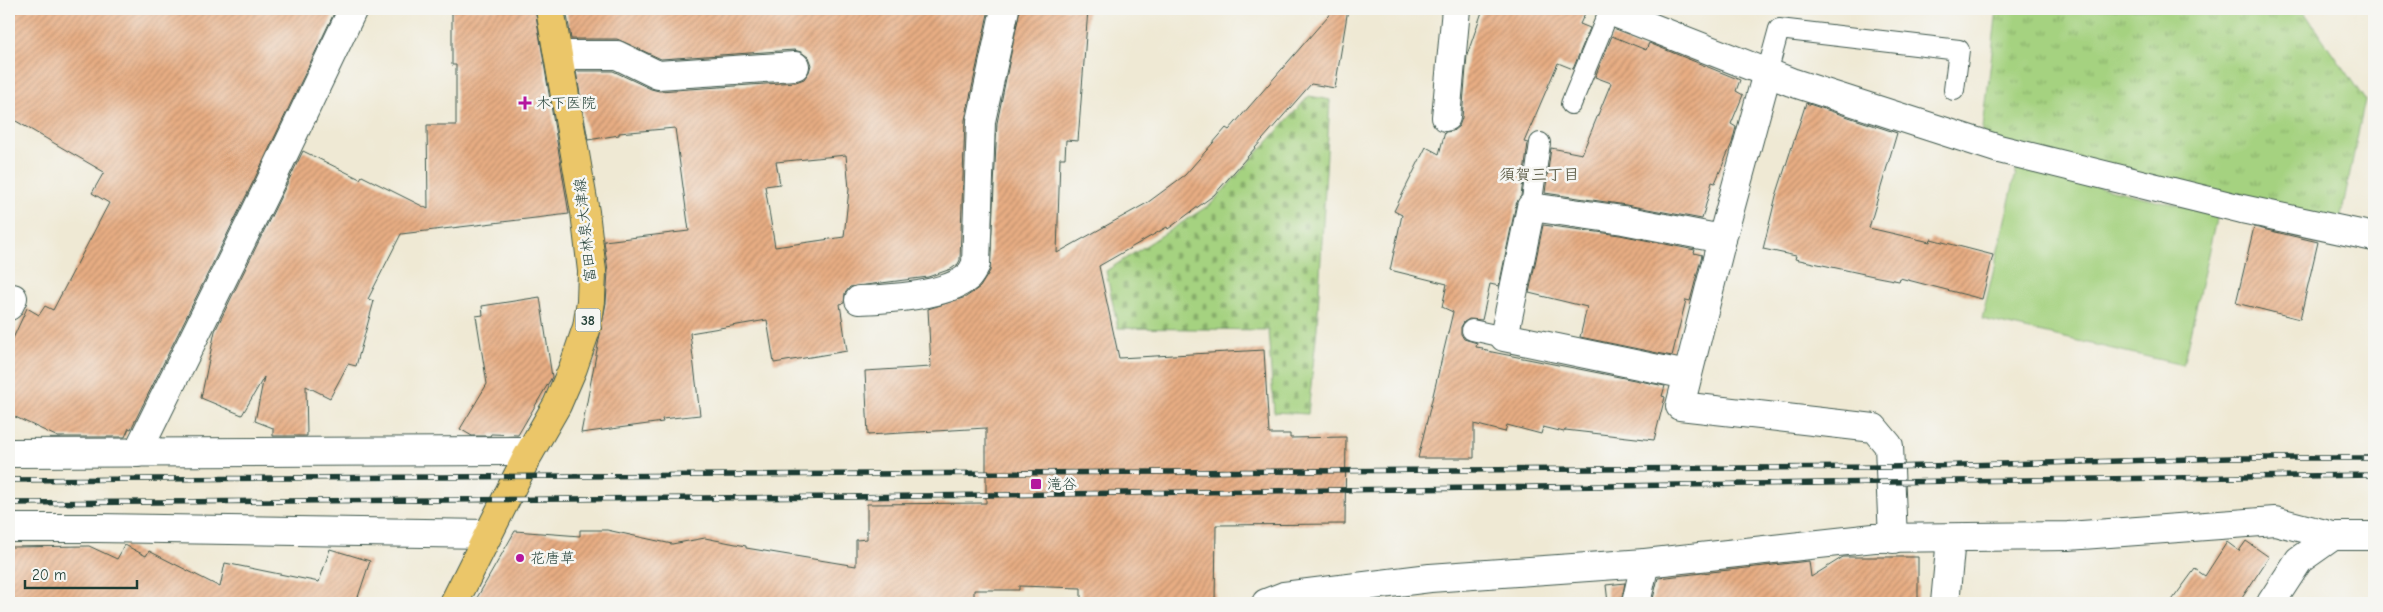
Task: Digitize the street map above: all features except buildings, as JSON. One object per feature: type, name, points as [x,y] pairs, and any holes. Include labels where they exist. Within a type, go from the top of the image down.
[{"type":"main road","name":"富田林泉大津線","points":[[454,603],[530,451],[557,405],[573,368],[587,327],[591,301],[592,271],[585,212],[550,9]]},
{"type":"street","points":[[137,453],[353,9]]},
{"type":"street","points":[[859,300],[900,299],[949,287],[968,277],[976,264],[980,121],[1005,9]]},
{"type":"street","points":[[1446,117],[1456,9]]},
{"type":"street","points":[[1611,9],[1620,15],[1767,73],[1999,149],[2242,209],[2374,237]]},
{"type":"street","points":[[559,55],[618,54],[658,75],[795,66]]},
{"type":"street","points":[[1767,73],[1722,239],[1680,406],[1874,428],[1888,446],[1893,538]]},
{"type":"street","points":[[1687,375],[1504,337],[1531,207],[1623,220],[1722,239]]},
{"type":"street","points":[[9,453],[530,451]]},
{"type":"street","points":[[1266,603],[1284,596],[1430,578],[1645,563],[1874,538],[2068,536],[2275,521],[2333,536],[2374,536]]},
{"type":"street","points":[[9,528],[488,534]]},
{"type":"street","points":[[2271,603],[2299,560],[2333,536]]},
{"type":"street","points":[[1945,603],[1951,538]]},
{"type":"street","points":[[1636,603],[1645,563]]},
{"type":"lane","points":[[1571,104],[1611,9]]},
{"type":"lane","points":[[1767,73],[1780,29],[1959,50],[1954,90]]},
{"type":"lane","points":[[1531,207],[1540,143]]},
{"type":"lane","points":[[1472,330],[1504,337]]},
{"type":"green space","points":[[1997,9],[2302,9],[2365,100],[2340,221],[1982,137]]},
{"type":"green space","points":[[1309,96],[1330,100],[1317,328],[1308,414],[1274,412],[1268,330],[1118,328],[1106,271],[1211,204]]},
{"type":"green space","points":[[2017,168],[2217,214],[2183,365],[1982,319]]},
{"type":"railway","points":[[9,480],[1889,467],[2231,458],[2374,458]]},
{"type":"railway","points":[[9,503],[849,497],[2374,475]]},
{"type":"place","name":"木下医院","points":[[525,103]]},
{"type":"place","name":"滝谷","points":[[1036,484]]},
{"type":"place","name":"花唐草","points":[[520,558]]},
{"type":"district","name":"須賀三丁目","points":[[1539,175]]}]
